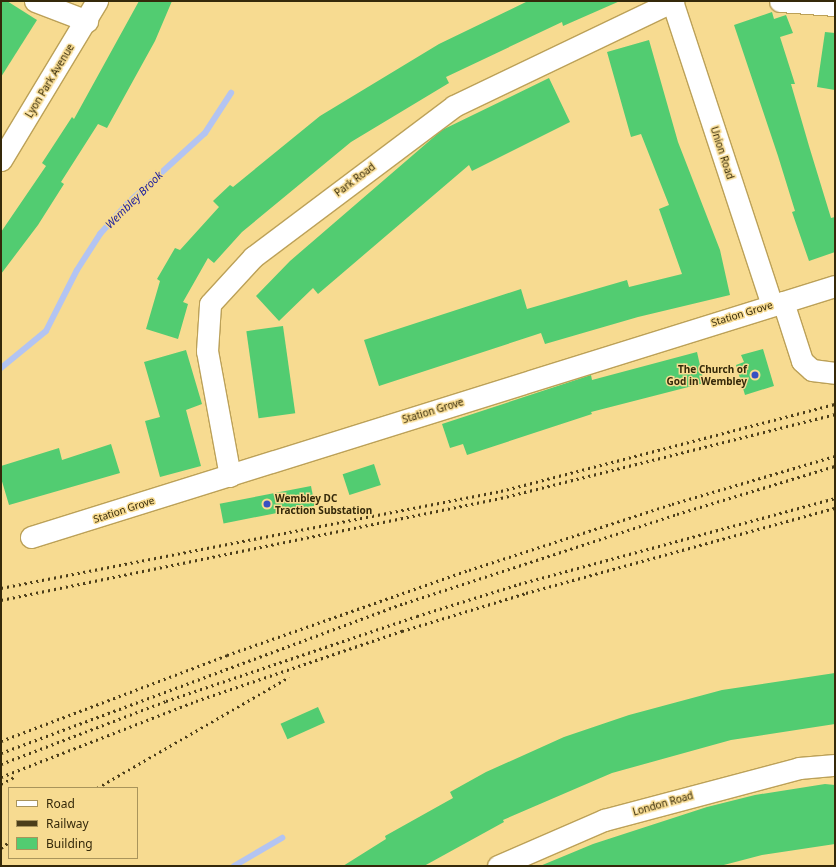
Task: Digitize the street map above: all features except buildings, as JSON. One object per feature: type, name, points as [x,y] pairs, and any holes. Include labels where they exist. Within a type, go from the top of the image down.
[{"type":"street","points":[[35,1],[87,21]]},
{"type":"street","name":"Lyon Park Avenue","points":[[1,160],[87,21],[97,1]]},
{"type":"street","name":"Union Road","points":[[672,1],[777,303],[802,361],[812,370],[835,373]]},
{"type":"street","name":"Park Road","points":[[230,476],[207,351],[210,304],[253,257],[454,106],[672,1]]},
{"type":"street","points":[[780,1],[835,5]]},
{"type":"street","name":"Station Grove","points":[[31,537],[835,286]]},
{"type":"street","name":"London Road","points":[[498,866],[604,820],[799,768],[835,765]]},
{"type":"waterway","name":"Wembley Brook","points":[[1,368],[46,331],[77,270],[100,234],[128,203],[205,133],[231,93]]},
{"type":"waterway","points":[[234,866],[282,838]]},
{"type":"railway","points":[[1,588],[501,491],[835,404]]},
{"type":"railway","points":[[1,600],[501,498],[835,414]]},
{"type":"railway","points":[[1,741],[227,655],[469,570],[672,504],[835,456]]},
{"type":"railway","points":[[1,753],[405,603],[677,514],[835,466]]},
{"type":"railway","points":[[1,764],[166,701],[417,616],[519,584],[835,498]]},
{"type":"railway","points":[[1,777],[196,701],[402,631],[526,593],[835,508]]},
{"type":"railway","points":[[99,787],[289,677]]},
{"type":"railway","points":[[1,784],[14,777]]},
{"type":"railway","points":[[1,848],[8,843]]},
{"type":"place","name":"The Church of God in Wembley","points":[[755,375]]},
{"type":"place","name":"Wembley DC Traction Substation","points":[[267,504]]}]
